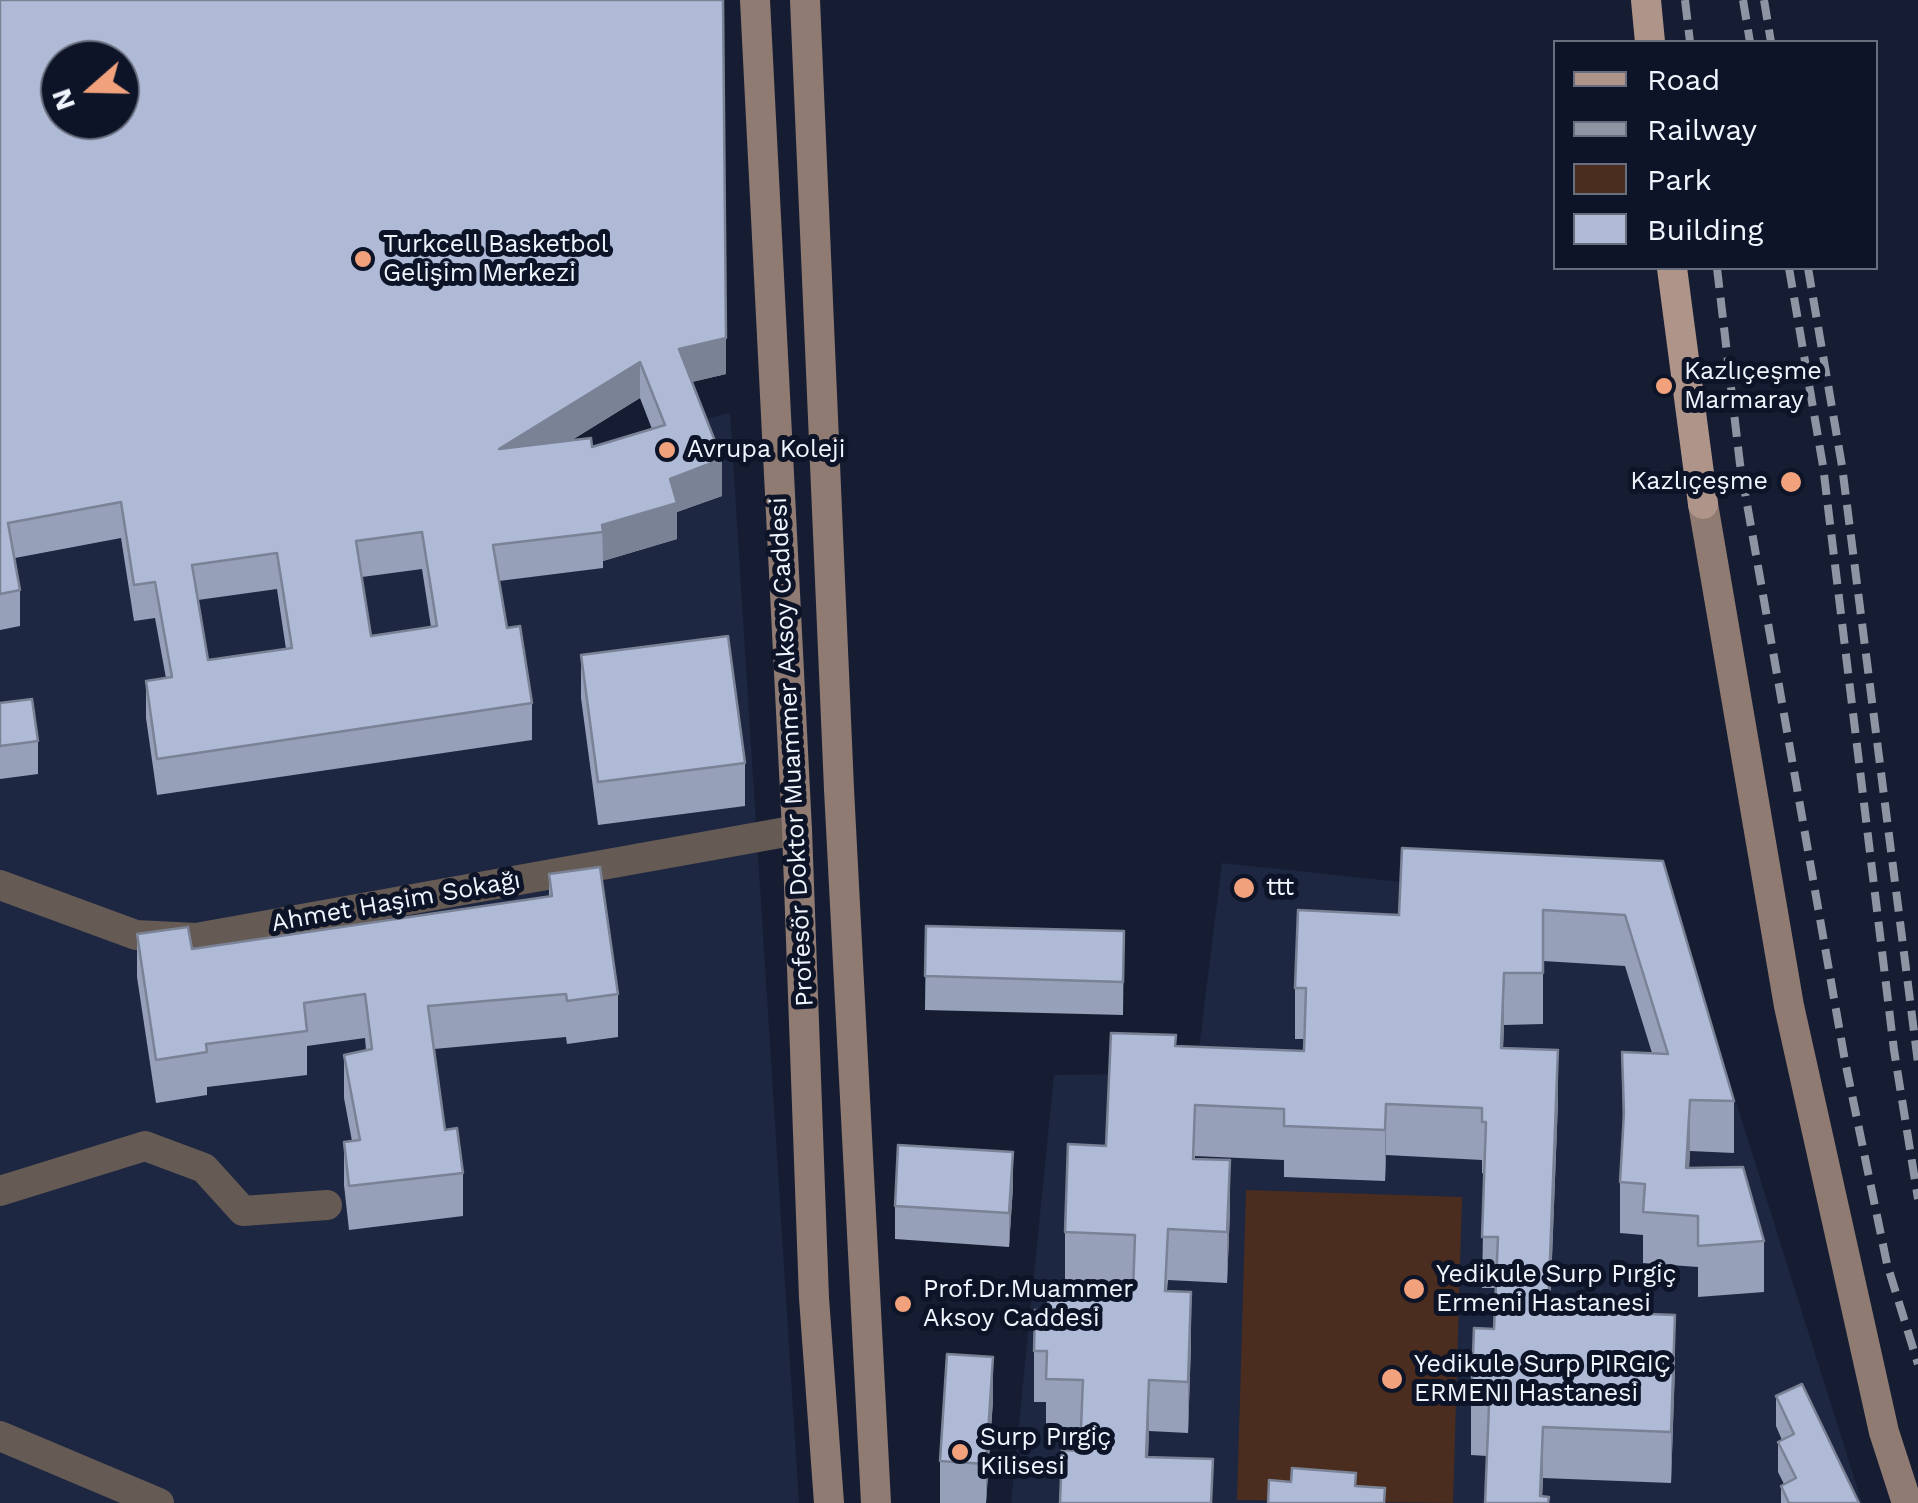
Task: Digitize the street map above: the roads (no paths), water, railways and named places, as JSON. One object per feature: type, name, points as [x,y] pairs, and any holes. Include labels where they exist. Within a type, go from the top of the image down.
[{"type":"main road","name":"Profesör Doktor Muammer Aksoy Caddesi","points":[[756,0],[797,830],[814,1298],[829,1503]]},
{"type":"main road","name":"Profesör Doktor Muammer Aksoy Caddesi","points":[[805,0],[839,789],[876,1503]]},
{"type":"main road","points":[[1646,0],[1650,40]]},
{"type":"main road","points":[[1672,270],[1703,504],[1789,1006],[1884,1432],[1907,1503]]},
{"type":"street","name":"Ahmet Haşim Sokağı","points":[[0,884],[136,935],[196,938],[797,830]]},
{"type":"street","points":[[0,1192],[144,1146],[204,1168],[244,1211],[327,1205]]},
{"type":"street","points":[[0,1436],[159,1503]]},
{"type":"railway","points":[[1685,0],[1690,40]]},
{"type":"railway","points":[[1743,0],[1750,40]]},
{"type":"railway","points":[[1764,0],[1771,40]]},
{"type":"railway","points":[[1717,270],[1740,464],[1845,1061],[1887,1264],[1918,1364]]},
{"type":"railway","points":[[1789,270],[1823,466],[1894,1050],[1918,1199]]},
{"type":"railway","points":[[1808,270],[1842,466],[1918,1063]]},
{"type":"place","name":"Turkcell Basketbol Gelişim Merkezi","points":[[363,259]]},
{"type":"place","name":"Kazlıçeşme Marmaray","points":[[1664,386]]},
{"type":"place","name":"Avrupa Koleji","points":[[667,450]]},
{"type":"place","name":"Kazlıçeşme","points":[[1791,482]]},
{"type":"place","name":"ttt","points":[[1244,888]]},
{"type":"place","name":"Yedikule Surp Pırgiç Ermeni Hastanesi","points":[[1414,1289]]},
{"type":"place","name":"Prof.Dr.Muammer Aksoy Caddesi","points":[[903,1304]]},
{"type":"place","name":"Yedikule Surp PIRGIÇ ERMENI Hastanesi","points":[[1392,1379]]},
{"type":"place","name":"Surp Pırgiç Kilisesi","points":[[960,1452]]}]
